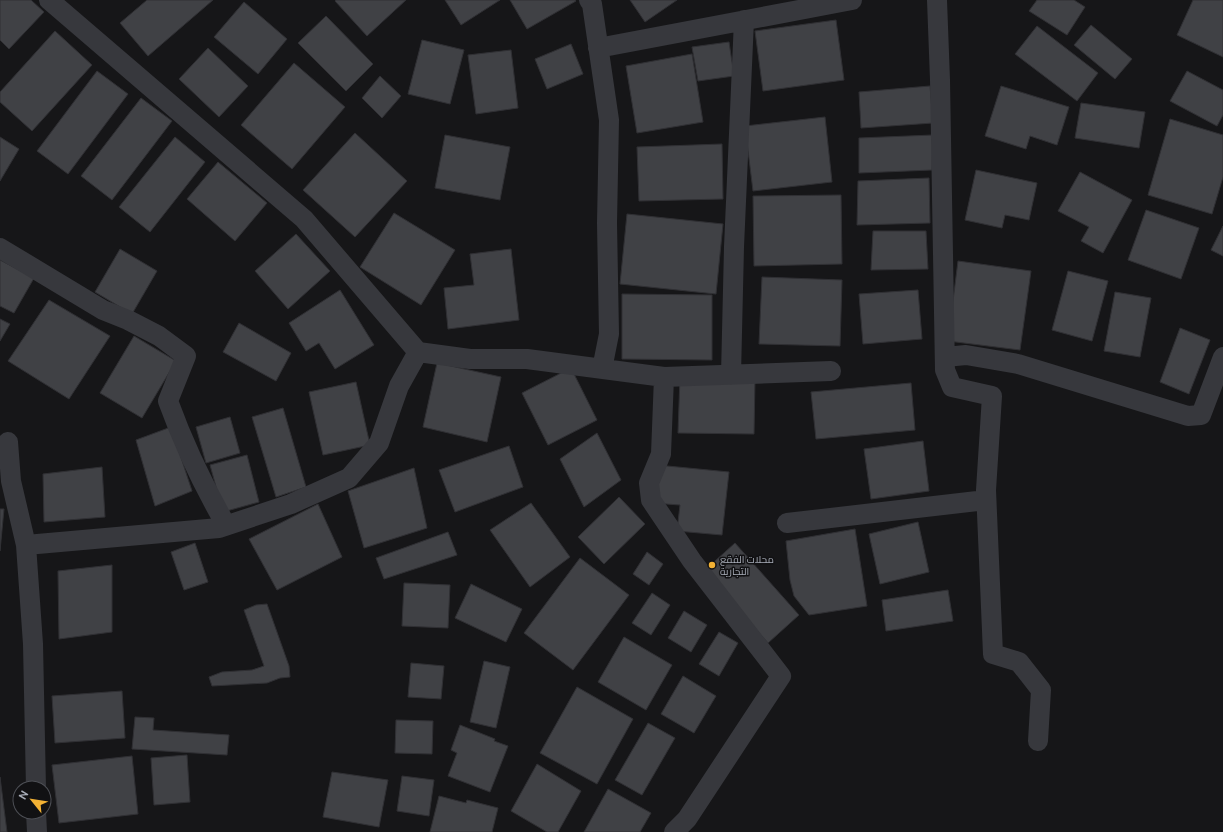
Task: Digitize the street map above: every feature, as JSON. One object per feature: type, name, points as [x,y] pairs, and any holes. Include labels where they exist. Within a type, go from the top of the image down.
[{"type":"street","points":[[50,0],[304,219],[418,352],[470,360],[526,359],[602,370],[664,376],[831,371]]},
{"type":"street","points":[[589,0],[592,4],[609,120],[607,223],[609,334],[602,370]]},
{"type":"street","points":[[598,48],[852,0]]},
{"type":"street","points":[[937,0],[940,80],[945,370],[952,387],[992,396],[986,500],[993,654],[1018,662],[1040,690],[1038,742]]},
{"type":"street","points":[[731,374],[734,247],[744,20]]},
{"type":"street","points":[[0,248],[103,310],[128,320],[159,336],[186,356],[168,401],[181,437],[200,478],[226,525]]},
{"type":"street","points":[[26,545],[107,539],[226,525],[291,504],[349,478],[379,443],[399,386],[418,352]]},
{"type":"street","points":[[945,357],[966,355],[1018,364],[1188,416],[1201,415],[1223,357]]},
{"type":"street","points":[[664,376],[661,454],[649,483],[651,500],[692,561],[781,676],[687,819],[674,832]]},
{"type":"street","points":[[8,442],[11,481],[26,545],[33,644],[36,780]]},
{"type":"street","points":[[787,523],[986,500]]},
{"type":"street","points":[[36,820],[37,832]]},
{"type":"building","points":[[0,0],[31,0],[44,12],[9,49],[0,40]]},
{"type":"building","points":[[147,0],[213,0],[148,56],[120,23]]},
{"type":"building","points":[[406,0],[367,36],[335,1]]},
{"type":"building","points":[[445,0],[500,0],[461,25]]},
{"type":"building","points":[[510,0],[575,0],[576,1],[527,29]]},
{"type":"building","points":[[630,0],[677,0],[645,22]]},
{"type":"building","points":[[1037,0],[1074,0],[1085,7],[1067,35],[1029,11]]},
{"type":"building","points":[[1193,0],[1223,0],[1223,57],[1177,35]]},
{"type":"building","points":[[244,2],[287,39],[258,74],[214,37]]},
{"type":"building","points":[[326,16],[373,64],[346,91],[298,43]]},
{"type":"building","points":[[836,20],[844,80],[763,91],[755,31]]},
{"type":"building","points":[[1091,25],[1132,59],[1115,79],[1074,45]]},
{"type":"building","points":[[1037,26],[1098,73],[1077,101],[1015,54]]},
{"type":"building","points":[[55,31],[92,65],[32,131],[0,102],[0,92]]},
{"type":"building","points":[[422,40],[464,50],[450,104],[408,94]]},
{"type":"building","points":[[729,42],[734,76],[698,81],[692,47]]},
{"type":"building","points":[[571,44],[583,74],[547,89],[535,59]]},
{"type":"building","points":[[208,48],[248,86],[219,117],[179,79]]},
{"type":"building","points":[[511,50],[518,108],[476,114],[468,55]]},
{"type":"building","points":[[692,54],[703,122],[637,133],[626,66]]},
{"type":"building","points":[[294,63],[345,107],[292,169],[241,125]]},
{"type":"building","points":[[97,71],[128,94],[68,174],[37,151]]},
{"type":"building","points":[[1187,71],[1223,90],[1223,115],[1217,126],[1170,101]]},
{"type":"building","points":[[380,76],[401,96],[382,118],[362,98]]},
{"type":"building","points":[[930,86],[933,123],[861,128],[859,92]]},
{"type":"building","points":[[1001,86],[1069,107],[1057,145],[1030,136],[1026,149],[985,136]]},
{"type":"building","points":[[141,98],[172,121],[112,200],[81,176]]},
{"type":"building","points":[[1081,103],[1145,112],[1139,148],[1075,138]]},
{"type":"building","points":[[825,117],[832,182],[753,191],[745,126]]},
{"type":"building","points":[[1170,119],[1223,135],[1223,177],[1212,214],[1148,195]]},
{"type":"building","points":[[355,133],[407,181],[355,237],[303,190]]},
{"type":"building","points":[[445,135],[510,147],[500,200],[435,188]]},
{"type":"building","points":[[933,135],[932,170],[859,173],[859,138]]},
{"type":"building","points":[[0,137],[19,149],[0,181]]},
{"type":"building","points":[[175,137],[205,162],[150,232],[119,207]]},
{"type":"building","points":[[722,144],[723,199],[639,201],[637,147]]},
{"type":"building","points":[[218,162],[267,203],[235,241],[187,199]]},
{"type":"building","points":[[976,170],[1037,183],[1029,220],[1005,215],[1002,228],[965,220]]},
{"type":"building","points":[[1080,172],[1132,200],[1103,253],[1081,241],[1089,227],[1058,211]]},
{"type":"building","points":[[929,178],[930,223],[857,225],[858,181]]},
{"type":"building","points":[[841,195],[842,264],[754,266],[753,196]]},
{"type":"building","points":[[1146,210],[1199,228],[1181,279],[1128,260]]},
{"type":"building","points":[[394,213],[455,250],[421,305],[360,267]]},
{"type":"building","points":[[627,214],[723,224],[716,294],[620,284]]},
{"type":"building","points":[[1223,226],[1223,256],[1211,250]]},
{"type":"building","points":[[873,231],[926,231],[928,269],[871,270]]},
{"type":"building","points":[[296,234],[330,271],[288,309],[255,271]]},
{"type":"building","points":[[120,249],[157,271],[132,314],[95,292]]},
{"type":"building","points":[[511,249],[519,320],[448,329],[444,288],[474,285],[470,254]]},
{"type":"building","points":[[0,260],[34,278],[14,313],[0,306]]},
{"type":"building","points":[[958,261],[1031,271],[1020,350],[948,341]]},
{"type":"building","points":[[1068,271],[1108,281],[1092,341],[1052,330]]},
{"type":"building","points":[[762,277],[842,280],[840,346],[759,344]]},
{"type":"building","points":[[340,290],[374,345],[335,369],[319,343],[306,351],[289,323]]},
{"type":"building","points":[[918,290],[922,339],[863,344],[859,294]]},
{"type":"building","points":[[1115,292],[1151,298],[1140,357],[1104,351]]},
{"type":"building","points":[[622,294],[712,295],[712,360],[622,359]]},
{"type":"building","points":[[49,300],[110,336],[69,399],[8,361]]},
{"type":"building","points":[[0,319],[10,324],[0,341]]},
{"type":"building","points":[[239,323],[291,353],[276,381],[223,352]]},
{"type":"building","points":[[1180,328],[1210,340],[1189,394],[1160,382]]},
{"type":"building","points":[[134,336],[176,361],[142,418],[100,393]]},
{"type":"building","points":[[437,363],[501,377],[487,442],[423,427]]},
{"type":"building","points":[[571,368],[597,420],[548,445],[522,393]]},
{"type":"building","points":[[680,377],[755,378],[754,434],[678,433]]},
{"type":"building","points":[[356,382],[370,445],[323,455],[309,392]]},
{"type":"building","points":[[911,383],[915,430],[816,439],[811,392]]},
{"type":"building","points":[[283,408],[306,487],[276,497],[252,417]]},
{"type":"building","points":[[230,417],[240,453],[206,463],[196,427]]},
{"type":"building","points":[[171,427],[192,491],[155,506],[136,440]]},
{"type":"building","points":[[597,433],[621,480],[584,507],[560,459]]},
{"type":"building","points":[[923,441],[929,491],[871,499],[864,449]]},
{"type":"building","points":[[509,446],[523,487],[455,512],[439,470]]},
{"type":"building","points":[[247,455],[259,502],[223,512],[210,465]]},
{"type":"building","points":[[657,465],[729,472],[722,535],[677,531],[680,505],[653,503]]},
{"type":"building","points":[[102,467],[105,517],[44,522],[43,474]]},
{"type":"building","points":[[414,468],[427,528],[364,548],[348,491]]},
{"type":"building","points":[[619,497],[645,524],[604,564],[578,537]]},
{"type":"building","points":[[531,503],[570,557],[530,587],[490,530]]},
{"type":"building","points":[[318,504],[342,557],[277,590],[249,539]]},
{"type":"building","points":[[0,509],[4,509],[0,551]]},
{"type":"building","points":[[918,522],[929,572],[880,584],[869,534]]},
{"type":"building","points":[[855,529],[867,606],[809,615],[794,596],[790,580],[786,541]]},
{"type":"building","points":[[448,532],[457,555],[384,579],[376,558]]},
{"type":"building","points":[[195,543],[208,582],[184,590],[171,552]]},
{"type":"building","points":[[735,543],[799,615],[768,643],[704,571]]},
{"type":"building","points":[[647,552],[663,564],[649,585],[633,574]]},
{"type":"building","points":[[580,558],[629,595],[573,670],[524,633]]},
{"type":"building","points":[[112,565],[112,632],[59,639],[58,571]]},
{"type":"building","points":[[404,583],[450,585],[448,628],[402,626]]},
{"type":"building","points":[[471,584],[522,609],[506,642],[455,618]]},
{"type":"building","points":[[948,590],[953,621],[886,631],[882,600]]},
{"type":"building","points":[[652,593],[670,605],[651,635],[632,623]]},
{"type":"building","points":[[267,604],[289,666],[290,677],[280,678],[267,683],[212,686],[209,677],[222,672],[252,670],[264,666],[244,610],[256,605]]},
{"type":"building","points":[[684,611],[707,625],[691,652],[668,638]]},
{"type":"building","points":[[719,632],[738,643],[719,676],[699,664]]},
{"type":"building","points":[[624,637],[672,665],[646,710],[598,682]]},
{"type":"building","points":[[484,661],[510,667],[496,728],[470,722]]},
{"type":"building","points":[[411,663],[444,666],[441,699],[408,697]]},
{"type":"building","points":[[683,676],[716,696],[694,733],[661,714]]},
{"type":"building","points":[[577,687],[633,719],[597,784],[540,753]]},
{"type":"building","points":[[122,691],[125,738],[55,743],[52,696]]},
{"type":"building","points":[[135,717],[154,718],[153,730],[229,735],[227,755],[132,749]]},
{"type":"building","points":[[396,720],[433,721],[432,754],[395,753]]},
{"type":"building","points":[[648,723],[675,738],[642,795],[615,780]]},
{"type":"building","points":[[460,725],[495,739],[494,741],[508,746],[490,792],[448,776],[457,753],[451,750]]},
{"type":"building","points":[[187,755],[190,802],[154,805],[151,758]]},
{"type":"building","points":[[132,756],[138,814],[59,823],[52,765]]},
{"type":"building","points":[[537,764],[581,791],[558,832],[547,832],[511,811]]},
{"type":"building","points":[[332,772],[388,780],[379,827],[323,817]]},
{"type":"building","points":[[402,776],[434,780],[429,816],[397,811]]},
{"type":"building","points":[[0,777],[7,832],[0,832]]},
{"type":"building","points":[[608,789],[651,813],[640,832],[584,832]]},
{"type":"building","points":[[439,796],[466,803],[467,800],[498,808],[492,832],[430,832]]},
{"type":"place","name":"محلات الفقع التجارية","points":[[712,565]]}]
